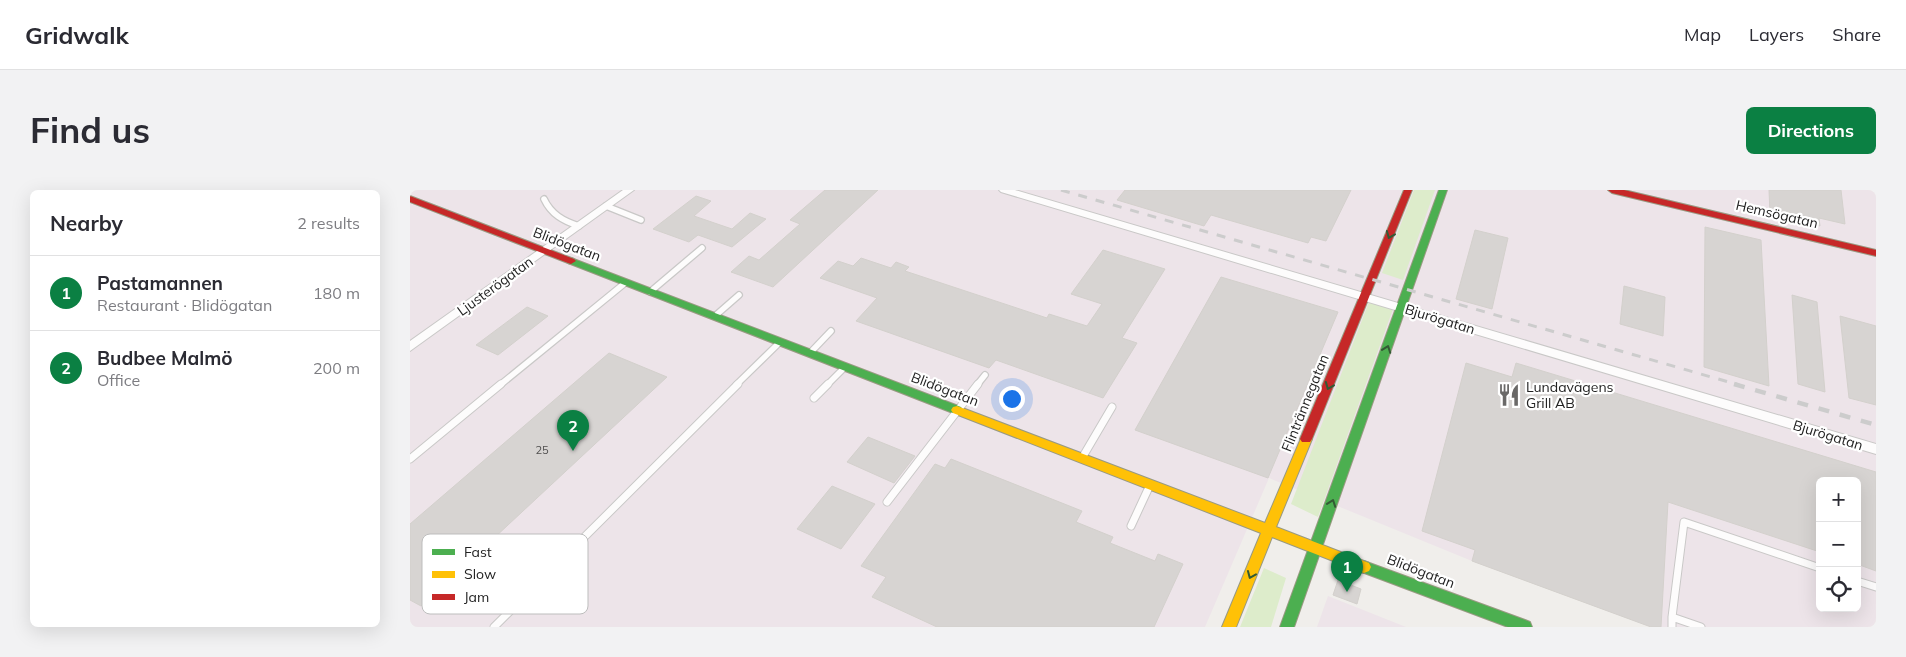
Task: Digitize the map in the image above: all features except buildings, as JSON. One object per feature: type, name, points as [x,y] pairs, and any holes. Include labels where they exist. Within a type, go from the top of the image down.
[{"type":"street","name":"Ljusterögatan","points":[[410,347],[629,190]]},
{"type":"street","name":"Bjurögatan","points":[[1004,190],[1876,449]]},
{"type":"street","name":"Flintrännegatan","points":[[1229,627],[1408,190]]},
{"type":"street","points":[[1287,627],[1443,190]]},
{"type":"street","name":"Hemsögatan","points":[[1612,190],[1876,253]]},
{"type":"street","name":"Blidögatan","points":[[410,199],[1314,548],[1525,627]]},
{"type":"lane","points":[[544,199],[547,207],[554,215],[579,226]]},
{"type":"lane","points":[[606,206],[641,220]]},
{"type":"lane","points":[[650,292],[702,248]]},
{"type":"lane","points":[[410,459],[625,282]]},
{"type":"lane","points":[[715,316],[739,294]]},
{"type":"lane","points":[[810,353],[831,330]]},
{"type":"lane","points":[[587,534],[780,342]]},
{"type":"lane","points":[[814,398],[845,367]]},
{"type":"lane","points":[[887,502],[985,375]]},
{"type":"lane","points":[[1082,458],[1112,407]]},
{"type":"lane","points":[[1131,526],[1150,484]]},
{"type":"lane","points":[[1672,627],[1684,522],[1817,567]]},
{"type":"lane","points":[[1861,582],[1876,587]]},
{"type":"lane","points":[[494,627],[507,614]]},
{"type":"lane","points":[[1672,617],[1701,627]]},
{"type":"shaded area","points":[[410,190],[1876,190],[1876,627],[1651,627],[1472,561],[1269,478],[1205,627],[410,627]]},
{"type":"shaded area","points":[[1328,596],[1406,627],[1317,627]]},
{"type":"green space","points":[[1414,190],[1435,190],[1403,280],[1382,273]]},
{"type":"green space","points":[[1369,302],[1393,309],[1318,517],[1291,504]]},
{"type":"green space","points":[[1264,568],[1286,578],[1271,627],[1240,627]]},
{"type":"railway","points":[[1061,190],[1739,385]]},
{"type":"railway","points":[[1734,384],[1876,425]]},
{"type":"traffic: fast","points":[[1287,627],[1443,190]]},
{"type":"traffic: fast","points":[[571,261],[957,410]]},
{"type":"traffic: fast","points":[[1364,567],[1525,627]]},
{"type":"traffic: slow","points":[[957,410],[1364,567]]},
{"type":"traffic: slow","points":[[1229,627],[1306,439]]},
{"type":"traffic: jam","points":[[1306,439],[1408,190]]},
{"type":"traffic: jam","points":[[1612,190],[1876,253]]},
{"type":"traffic: jam","points":[[410,199],[571,261]]},
{"type":"place","name":"Lundavägens Grill AB","points":[[1509,395]]},
{"type":"place","name":"Budbee Malmö","points":[[573,451]]},
{"type":"place","name":"Pastamannen","points":[[1347,592]]}]
